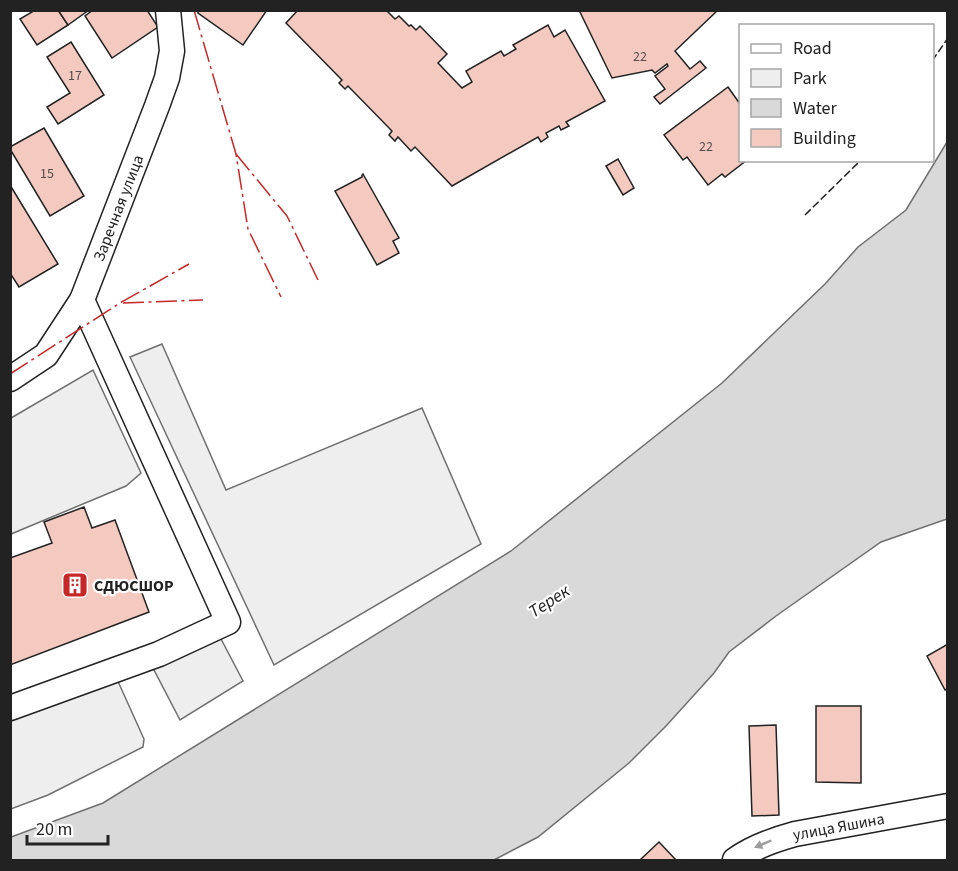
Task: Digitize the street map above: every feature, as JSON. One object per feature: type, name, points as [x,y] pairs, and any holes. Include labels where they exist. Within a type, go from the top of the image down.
[{"type":"street","name":"Заречная улица","points":[[10,379],[46,355],[82,300],[167,78],[172,51],[168,10]]},
{"type":"street","points":[[10,708],[159,654],[228,622],[82,300]]},
{"type":"street","name":"улица Яшина","points":[[735,861],[749,850],[795,834],[948,806]]},
{"type":"green space","points":[[162,344],[226,490],[422,408],[481,544],[274,665],[130,357]]},
{"type":"green space","points":[[93,370],[141,473],[126,486],[11,534],[11,418]]},
{"type":"green space","points":[[220,637],[243,681],[180,720],[153,668]]},
{"type":"green space","points":[[116,677],[144,739],[143,747],[48,795],[11,809],[11,720]]},
{"type":"water","name":"Терек","points":[[947,142],[947,519],[881,542],[729,652],[714,673],[629,763],[538,837],[494,860],[11,860],[11,837],[103,803],[511,551],[722,383],[825,284],[858,247],[906,210]]},
{"type":"building","points":[[31,10],[58,10],[68,25],[37,45],[20,19],[32,12]]},
{"type":"building","points":[[58,10],[89,10],[68,25]]},
{"type":"building","points":[[93,10],[147,10],[158,27],[112,58],[85,16]]},
{"type":"building","points":[[198,10],[267,10],[243,45],[198,13]]},
{"type":"building","points":[[298,10],[386,10],[395,19],[399,16],[416,30],[420,26],[447,54],[438,63],[462,88],[472,82],[466,71],[501,51],[504,56],[516,49],[513,45],[548,25],[554,37],[565,30],[605,101],[566,122],[569,126],[561,130],[559,126],[546,133],[548,137],[541,142],[538,137],[452,186],[415,147],[411,151],[398,137],[395,141],[389,135],[392,131],[348,86],[345,89],[339,83],[342,80],[286,23]]},
{"type":"building","points":[[579,10],[718,10],[675,51],[690,69],[700,61],[706,68],[660,104],[654,97],[665,89],[655,76],[668,66],[667,64],[655,73],[652,70],[612,78]]},
{"type":"building","points":[[71,42],[104,95],[58,124],[47,107],[70,93],[47,57]]},
{"type":"building","points":[[728,87],[739,103],[739,162],[744,162],[725,177],[722,174],[708,185],[687,157],[683,160],[664,135]]},
{"type":"building","points":[[44,128],[84,196],[50,216],[10,149]]},
{"type":"building","points":[[618,159],[634,188],[623,195],[606,166]]},
{"type":"building","points":[[363,174],[399,238],[393,241],[399,253],[377,265],[335,191],[362,177]]},
{"type":"building","points":[[10,185],[58,264],[19,287],[10,273]]},
{"type":"building","name":"СДЮСШОР","points":[[84,507],[92,528],[115,520],[149,612],[10,665],[10,558],[52,543],[44,522]]},
{"type":"building","points":[[948,644],[948,688],[945,690],[927,656]]},
{"type":"building","points":[[816,706],[861,706],[861,783],[816,782]]},
{"type":"building","points":[[776,725],[779,815],[752,816],[749,726]]},
{"type":"building","points":[[659,842],[676,860],[640,860]]},
{"type":"fence","points":[[934,58],[948,38]]},
{"type":"fence","points":[[805,215],[859,162]]},
{"type":"power","points":[[194,10],[236,154],[248,229],[281,297]]},
{"type":"power","points":[[236,154],[287,216],[318,280]]},
{"type":"power","points":[[10,374],[120,303],[189,264]]},
{"type":"power","points":[[123,303],[203,300]]},
{"type":"place","name":"СДЮСШОР","points":[[75,585]]}]
